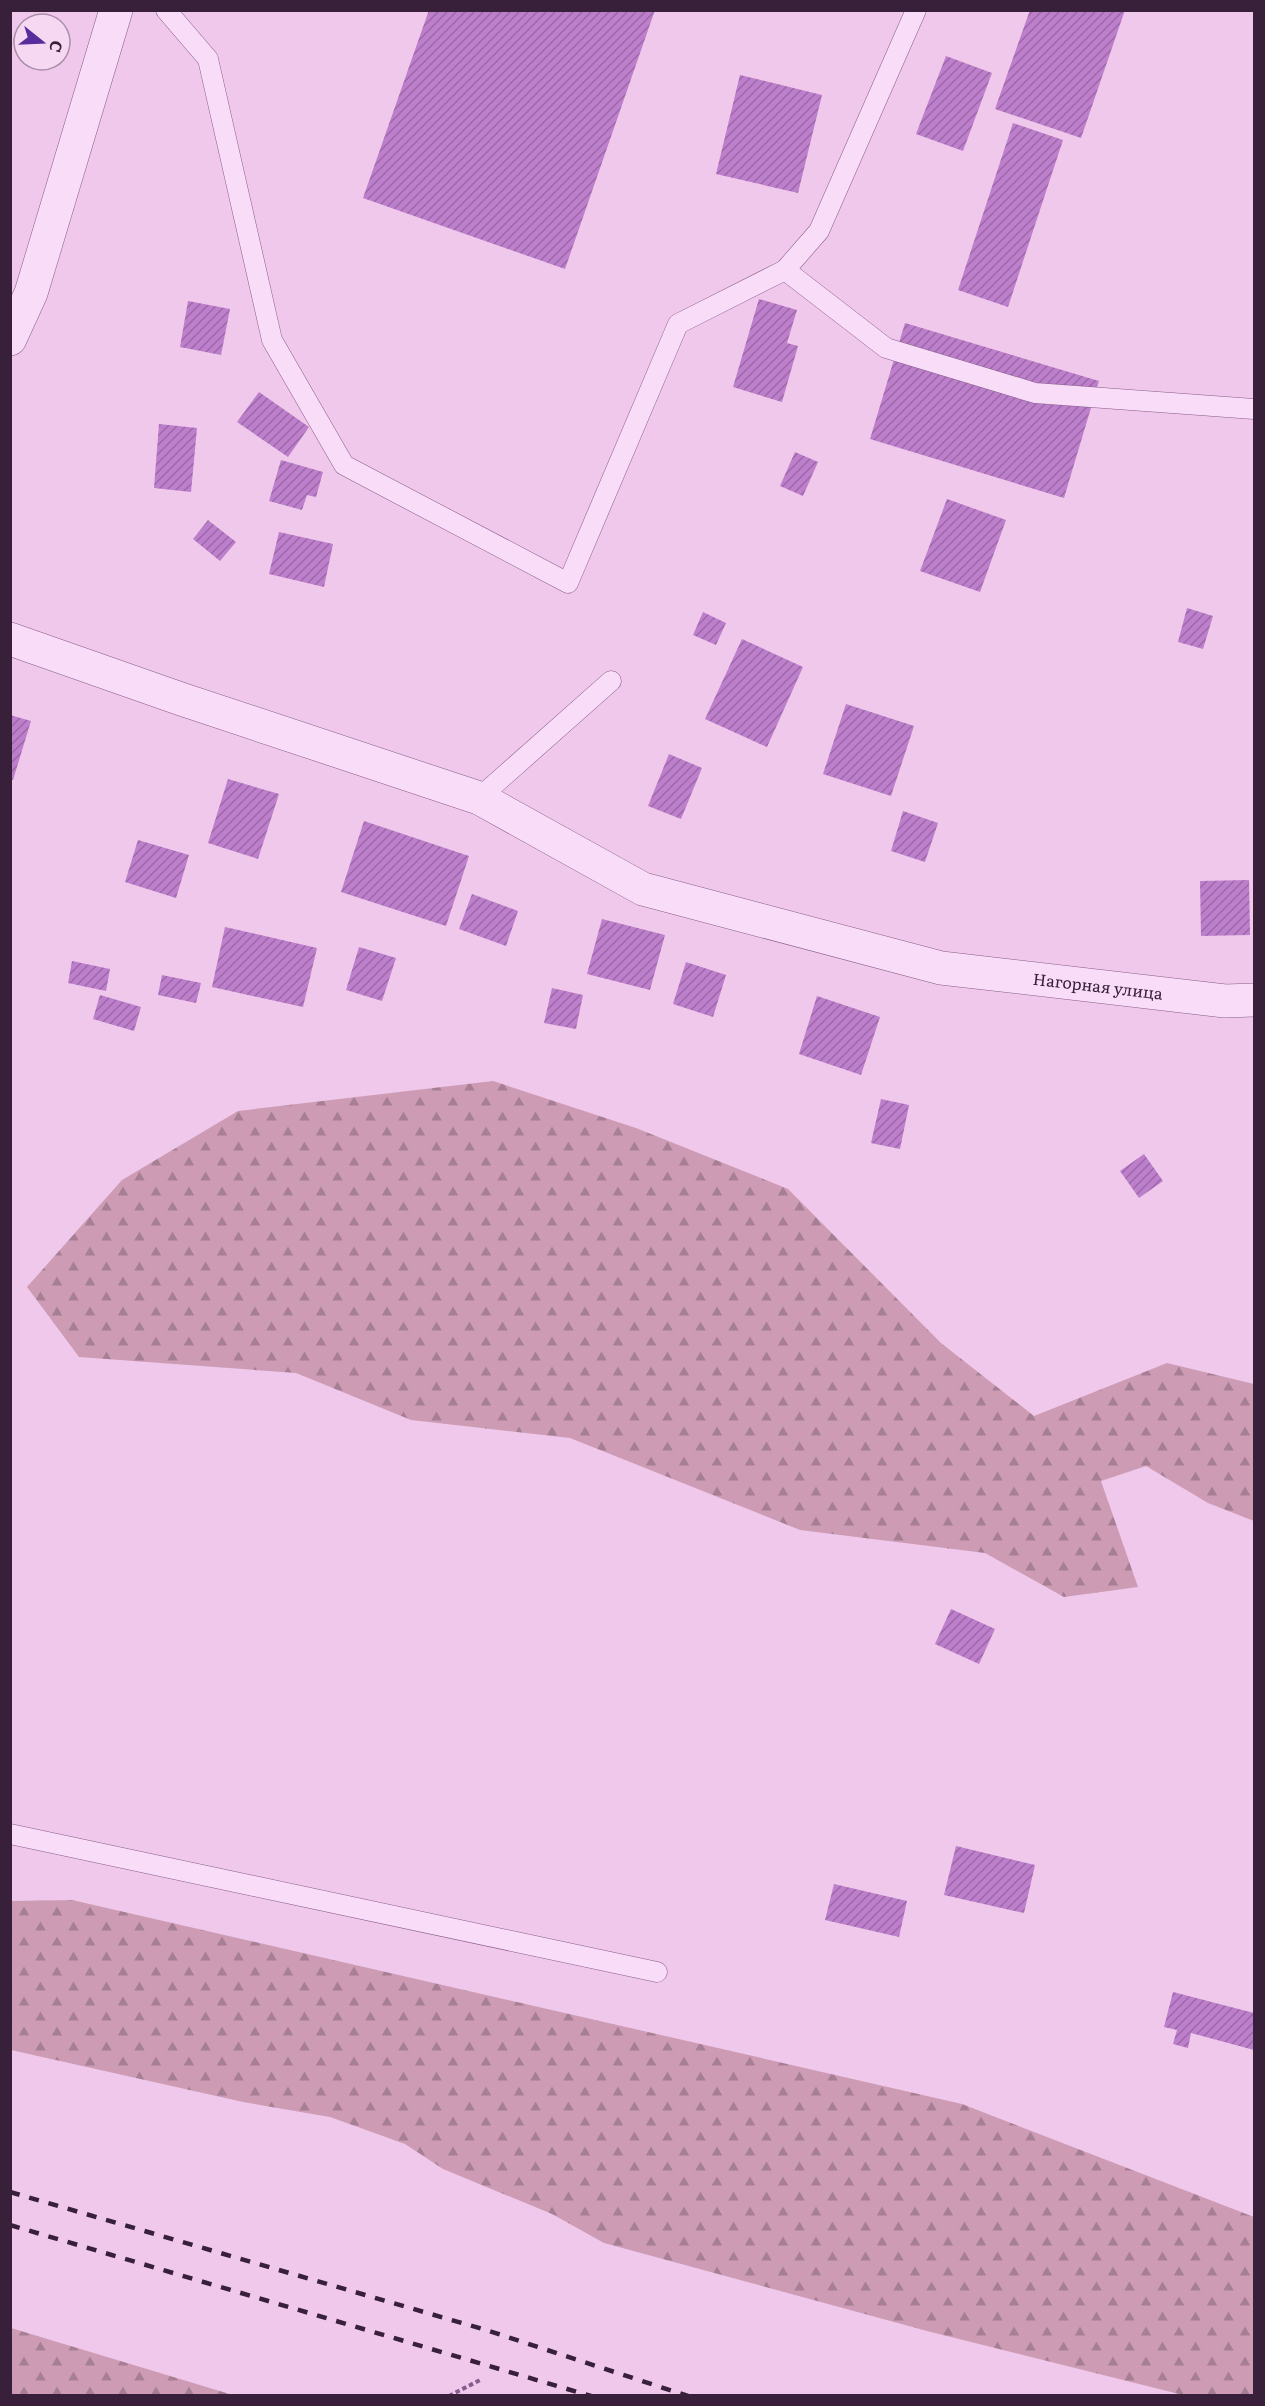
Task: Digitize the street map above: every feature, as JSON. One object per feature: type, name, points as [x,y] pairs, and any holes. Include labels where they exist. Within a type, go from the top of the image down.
[{"type":"street","points":[[10,339],[31,293],[116,10]]},
{"type":"street","name":"Нагорная улица","points":[[10,639],[181,699],[479,798],[643,888],[941,968],[1225,1001],[1254,1000]]},
{"type":"lane","points":[[166,10],[208,59],[272,340],[344,465],[568,583],[678,324],[785,270],[819,231],[916,10]]},
{"type":"lane","points":[[785,270],[886,348],[1035,393],[1254,409]]},
{"type":"lane","points":[[479,798],[611,681]]},
{"type":"lane","points":[[10,1834],[657,1972]]},
{"type":"path","points":[[449,2396],[480,2380]]},
{"type":"green space","points":[[493,1081],[636,1128],[788,1189],[941,1343],[1034,1416],[1167,1363],[1254,1384],[1254,1521],[1208,1503],[1146,1466],[1101,1481],[1138,1587],[1064,1597],[985,1553],[800,1530],[570,1438],[411,1420],[296,1373],[79,1357],[27,1287],[122,1180],[238,1111]]},
{"type":"green space","points":[[72,1900],[962,2104],[1254,2217],[1254,2395],[1183,2395],[927,2331],[604,2243],[552,2214],[443,2169],[405,2144],[330,2117],[243,2102],[11,2050],[11,1901]]},
{"type":"green space","points":[[11,2328],[233,2395],[11,2395]]},
{"type":"building","points":[[429,10],[655,10],[565,269],[363,198]]},
{"type":"building","points":[[1030,10],[1125,10],[1081,138],[995,109]]},
{"type":"building","points":[[946,56],[992,73],[963,151],[916,134]]},
{"type":"building","points":[[740,75],[822,95],[798,193],[716,174]]},
{"type":"building","points":[[1013,123],[1063,140],[1008,307],[958,290]]},
{"type":"building","points":[[759,299],[797,310],[787,343],[798,346],[782,402],[733,387]]},
{"type":"building","points":[[188,301],[230,309],[221,355],[180,347]]},
{"type":"building","points":[[905,323],[1099,381],[1064,498],[870,439]]},
{"type":"building","points":[[259,392],[309,427],[288,457],[237,422]]},
{"type":"building","points":[[159,424],[197,428],[191,492],[154,488]]},
{"type":"building","points":[[795,452],[818,462],[803,496],[780,486]]},
{"type":"building","points":[[281,460],[323,472],[316,497],[307,495],[302,510],[269,501]]},
{"type":"building","points":[[947,499],[1006,520],[980,592],[920,571]]},
{"type":"building","points":[[208,520],[236,542],[220,561],[193,539]]},
{"type":"building","points":[[279,532],[333,544],[324,587],[269,574]]},
{"type":"building","points":[[1187,608],[1213,616],[1203,649],[1178,642]]},
{"type":"building","points":[[703,612],[726,623],[716,645],[693,635]]},
{"type":"building","points":[[742,639],[803,667],[767,747],[705,719]]},
{"type":"building","points":[[846,704],[914,726],[891,796],[823,774]]},
{"type":"building","points":[[10,715],[31,721],[13,780],[10,779]]},
{"type":"building","points":[[669,754],[702,768],[681,819],[648,806]]},
{"type":"building","points":[[228,779],[279,794],[258,859],[208,843]]},
{"type":"building","points":[[903,811],[938,823],[925,862],[891,851]]},
{"type":"building","points":[[364,821],[469,856],[446,926],[341,892]]},
{"type":"building","points":[[138,840],[189,855],[176,898],[125,882]]},
{"type":"building","points":[[1249,880],[1250,935],[1201,936],[1200,881]]},
{"type":"building","points":[[472,894],[518,911],[506,946],[459,929]]},
{"type":"building","points":[[602,919],[665,935],[650,990],[587,974]]},
{"type":"building","points":[[225,927],[317,948],[303,1007],[212,987]]},
{"type":"building","points":[[359,947],[396,958],[382,1001],[346,990]]},
{"type":"building","points":[[72,961],[110,969],[106,991],[68,983]]},
{"type":"building","points":[[686,962],[726,975],[713,1017],[673,1004]]},
{"type":"building","points":[[162,975],[201,983],[196,1003],[158,995]]},
{"type":"building","points":[[552,988],[583,995],[576,1029],[544,1023]]},
{"type":"building","points":[[100,995],[141,1007],[134,1031],[93,1019]]},
{"type":"building","points":[[817,996],[880,1017],[861,1075],[799,1054]]},
{"type":"building","points":[[881,1099],[909,1105],[900,1149],[871,1143]]},
{"type":"building","points":[[1144,1154],[1163,1181],[1139,1198],[1120,1171]]},
{"type":"building","points":[[951,1609],[995,1629],[979,1664],[935,1644]]},
{"type":"building","points":[[956,1846],[1035,1865],[1024,1913],[944,1895]]},
{"type":"building","points":[[834,1884],[907,1901],[899,1937],[825,1920]]},
{"type":"building","points":[[1173,1992],[1254,2013],[1254,2050],[1191,2033],[1188,2048],[1173,2044],[1177,2030],[1164,2027]]},
{"type":"railway","points":[[10,2192],[486,2330],[688,2396]]},
{"type":"railway","points":[[10,2225],[591,2396]]}]
